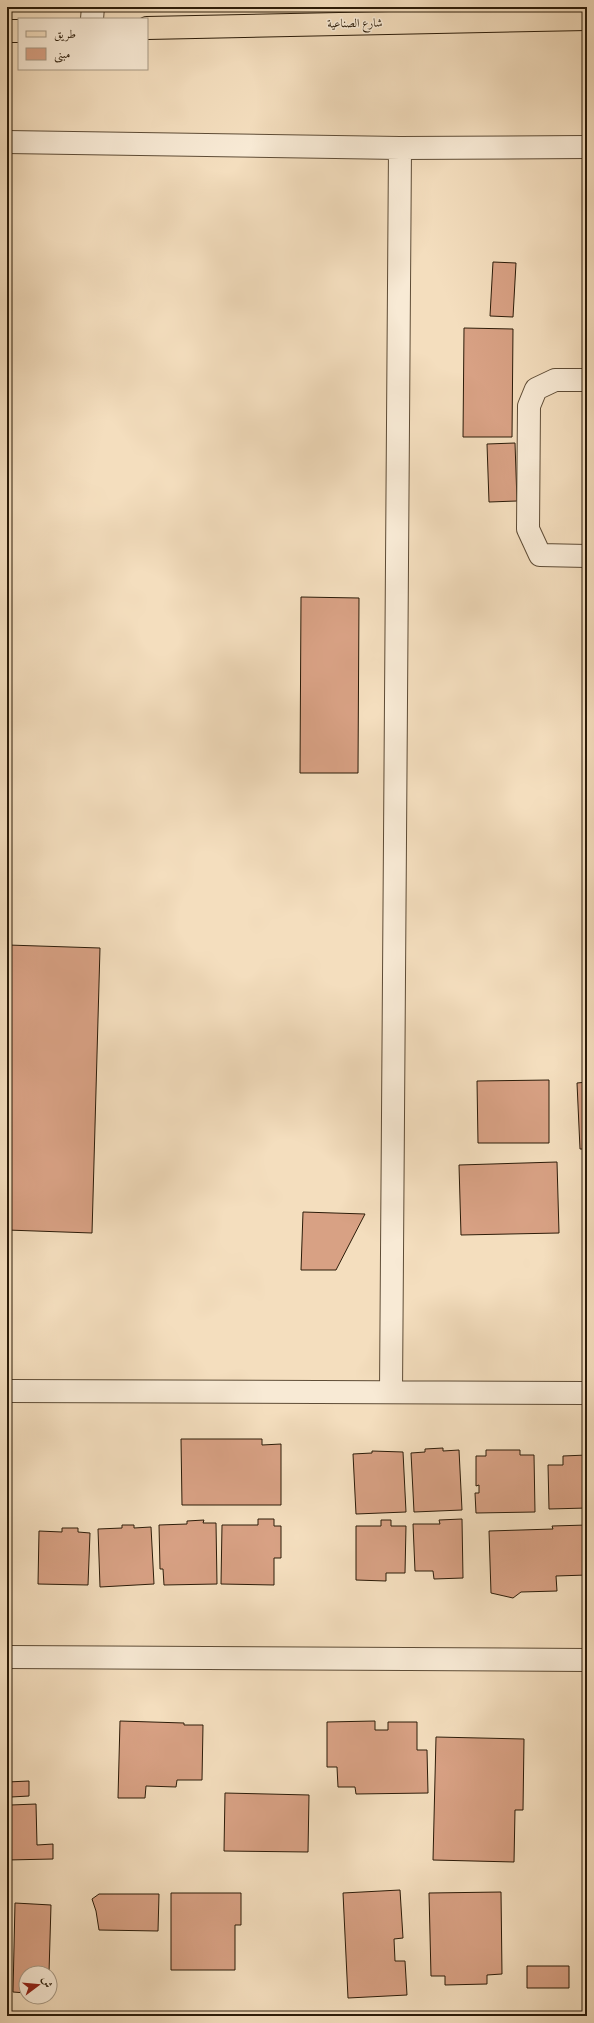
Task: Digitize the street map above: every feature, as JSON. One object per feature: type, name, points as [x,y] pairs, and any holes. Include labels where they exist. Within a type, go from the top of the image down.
[{"type":"main road","name":"شارع الصناعية","points":[[148,28],[587,19]]},
{"type":"main road","points":[[7,31],[18,31]]},
{"type":"street","points":[[92,18],[94,7]]},
{"type":"street","points":[[7,142],[400,148],[587,147]]},
{"type":"street","points":[[391,1392],[400,148]]},
{"type":"street","points":[[587,380],[555,380],[536,389],[529,406],[528,522],[528,529],[540,555],[587,556]]},
{"type":"street","points":[[7,1391],[587,1393]]},
{"type":"street","points":[[7,1657],[587,1660]]},
{"type":"building","points":[[493,262],[516,263],[513,317],[490,316]]},
{"type":"building","points":[[464,328],[513,329],[512,437],[463,437]]},
{"type":"building","points":[[515,443],[517,501],[489,502],[487,444]]},
{"type":"building","points":[[301,597],[359,598],[358,773],[300,773]]},
{"type":"building","points":[[8,945],[100,948],[92,1233],[7,1230]]},
{"type":"building","points":[[549,1080],[549,1143],[478,1143],[477,1081]]},
{"type":"building","points":[[587,1082],[587,1149],[580,1149],[577,1083]]},
{"type":"building","points":[[557,1162],[559,1233],[461,1235],[459,1165]]},
{"type":"building","points":[[583,1165],[587,1165],[587,1227],[584,1227]]},
{"type":"building","points":[[303,1212],[365,1214],[336,1270],[301,1270]]},
{"type":"building","points":[[181,1439],[262,1439],[262,1445],[281,1444],[281,1505],[182,1505]]},
{"type":"building","points":[[443,1448],[443,1451],[459,1450],[462,1510],[414,1512],[411,1453],[425,1452],[425,1449]]},
{"type":"building","points":[[486,1450],[520,1450],[520,1455],[534,1455],[535,1512],[476,1513],[475,1493],[479,1493],[479,1485],[476,1486],[476,1456],[486,1456]]},
{"type":"building","points":[[372,1451],[403,1452],[406,1512],[356,1514],[353,1454],[372,1453]]},
{"type":"building","points":[[587,1455],[587,1508],[549,1509],[548,1465],[563,1465],[563,1456]]},
{"type":"building","points":[[258,1519],[274,1519],[274,1526],[281,1526],[281,1558],[274,1558],[274,1585],[221,1584],[222,1525],[258,1525]]},
{"type":"building","points":[[462,1519],[463,1578],[434,1579],[433,1571],[415,1571],[413,1524],[440,1524],[439,1520]]},
{"type":"building","points":[[204,1520],[203,1523],[216,1523],[217,1584],[164,1585],[163,1569],[160,1569],[159,1525],[187,1524],[187,1521]]},
{"type":"building","points":[[381,1520],[391,1520],[391,1526],[406,1526],[405,1573],[386,1573],[386,1581],[356,1580],[356,1526],[381,1526]]},
{"type":"building","points":[[122,1525],[134,1525],[134,1528],[151,1527],[154,1584],[100,1587],[98,1529],[122,1528]]},
{"type":"building","points":[[587,1525],[587,1575],[556,1576],[557,1591],[521,1592],[513,1598],[491,1593],[489,1531],[553,1529],[552,1526]]},
{"type":"building","points":[[62,1528],[78,1528],[78,1532],[90,1533],[88,1585],[38,1584],[39,1531],[62,1532]]},
{"type":"building","points":[[120,1721],[203,1725],[202,1780],[177,1780],[176,1787],[146,1786],[145,1798],[118,1798]]},
{"type":"building","points":[[375,1721],[375,1730],[388,1730],[388,1722],[417,1722],[417,1750],[427,1750],[428,1793],[356,1794],[355,1787],[338,1787],[337,1767],[327,1767],[327,1722]]},
{"type":"building","points":[[436,1737],[524,1739],[523,1810],[515,1810],[514,1862],[433,1860]]},
{"type":"building","points":[[29,1781],[29,1796],[11,1797],[11,1805],[36,1804],[37,1845],[53,1844],[53,1859],[7,1860],[7,1782]]},
{"type":"building","points":[[225,1793],[309,1795],[308,1852],[224,1851]]},
{"type":"building","points":[[400,1890],[403,1938],[394,1939],[395,1961],[405,1961],[407,1995],[348,1998],[343,1893]]},
{"type":"building","points":[[501,1892],[502,1974],[487,1975],[487,1984],[445,1985],[445,1976],[431,1976],[429,1893]]},
{"type":"building","points":[[171,1893],[241,1893],[241,1925],[235,1925],[235,1970],[171,1970]]},
{"type":"building","points":[[99,1894],[159,1894],[158,1931],[99,1930],[96,1911],[92,1899]]},
{"type":"building","points":[[7,1901],[11,1901],[8,1993],[7,1993]]},
{"type":"building","points":[[15,1903],[51,1905],[49,1965],[18,1965],[18,1992],[13,1992]]},
{"type":"building","points":[[527,1966],[569,1966],[569,1988],[527,1988]]}]
